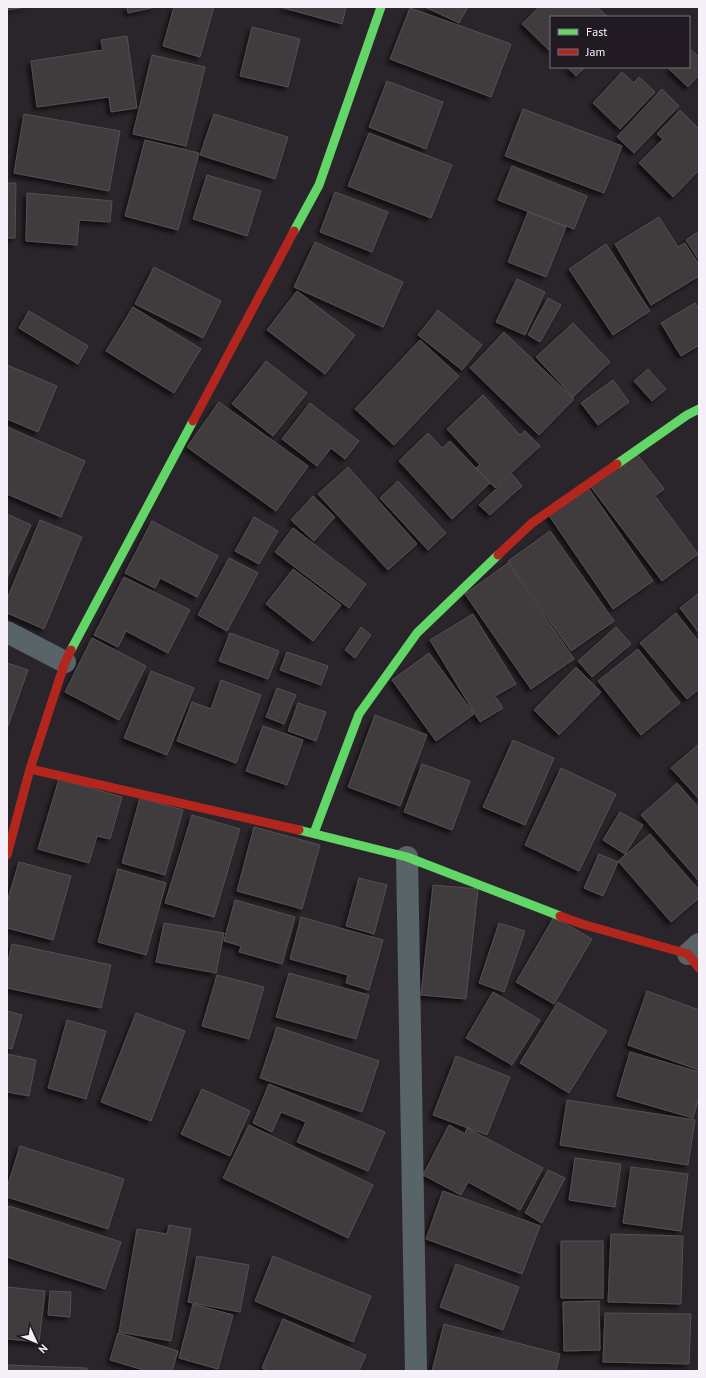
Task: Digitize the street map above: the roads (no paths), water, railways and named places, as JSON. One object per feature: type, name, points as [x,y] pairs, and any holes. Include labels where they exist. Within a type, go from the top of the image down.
[{"type":"street","points":[[7,855],[30,769],[65,662],[319,185],[381,7]]},
{"type":"street","points":[[314,833],[359,714],[416,634],[532,523],[687,415],[699,409]]},
{"type":"street","points":[[7,632],[65,662]]},
{"type":"street","points":[[30,769],[314,833],[407,857],[582,924],[695,955]]},
{"type":"street","points":[[407,857],[416,1371]]}]
